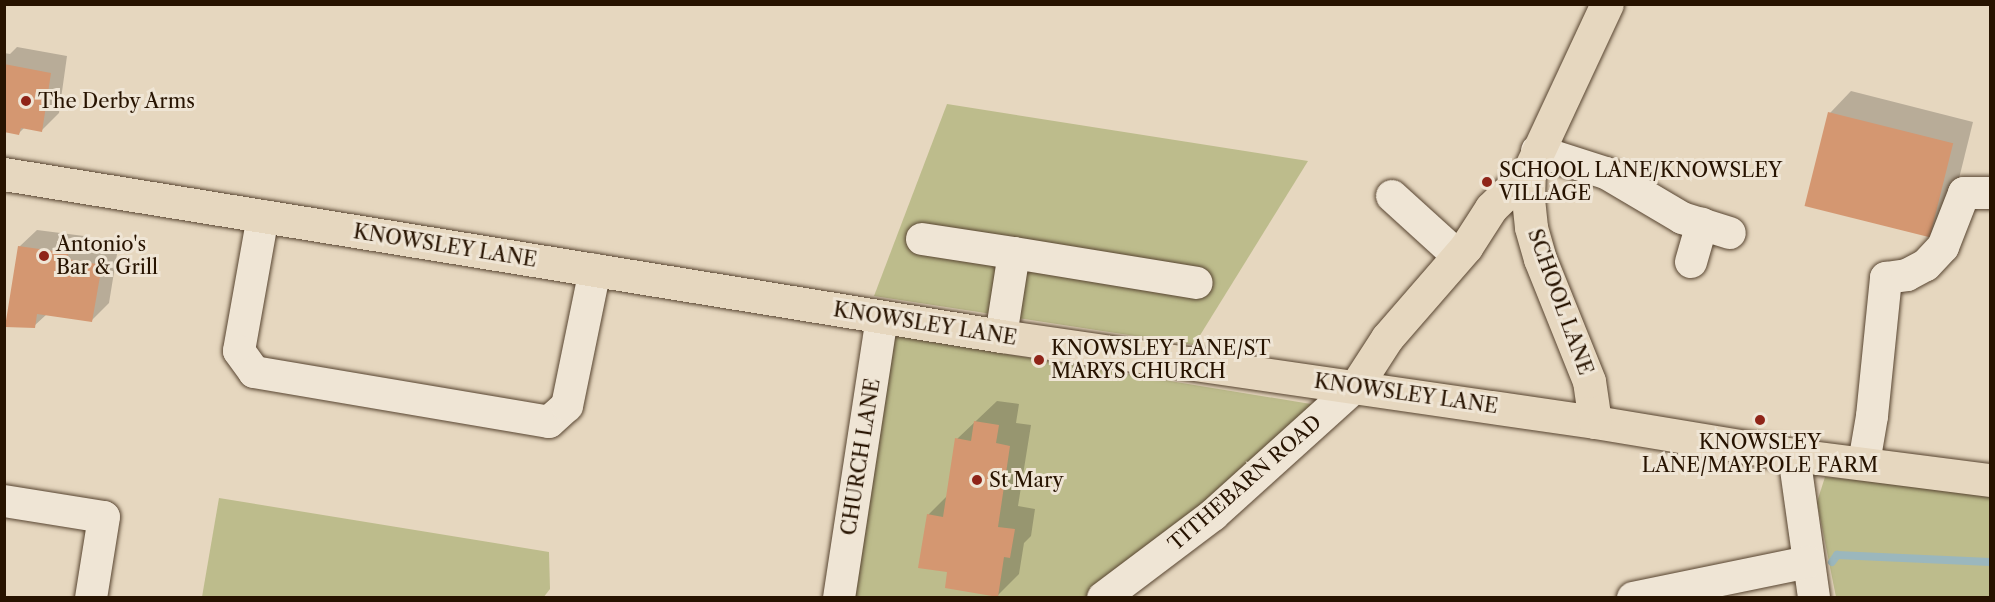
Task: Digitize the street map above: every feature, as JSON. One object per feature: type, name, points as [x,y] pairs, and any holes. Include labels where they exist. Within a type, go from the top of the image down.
[{"type":"main road","name":"SCHOOL LANE","points":[[1356,386],[1387,338],[1458,256],[1491,208],[1533,161],[1607,4]]},
{"type":"main road","name":"SCHOOL LANE","points":[[1533,161],[1528,199],[1531,227],[1540,259],[1589,381],[1595,422]]},
{"type":"main road","name":"KNOWSLEY LANE","points":[[4,174],[1001,336],[1356,386],[1794,454],[1990,480]]},
{"type":"street","points":[[1533,161],[1606,173],[1682,218],[1716,229],[1691,262]]},
{"type":"street","points":[[1864,463],[1872,416],[1886,278],[1907,275],[1926,265],[1943,247],[1964,193],[1990,193]]},
{"type":"street","points":[[1392,196],[1458,256]]},
{"type":"street","points":[[263,216],[239,351],[254,372],[549,422],[567,406],[595,270]]},
{"type":"street","points":[[921,239],[1197,283]]},
{"type":"street","points":[[1001,336],[1014,253]]},
{"type":"street","name":"CHURCH LANE","points":[[839,597],[882,317]]},
{"type":"street","name":"TITHEBARN ROAD","points":[[1103,597],[1213,515],[1356,386]]},
{"type":"street","points":[[1794,454],[1814,597]]},
{"type":"street","points":[[4,501],[104,517],[91,597]]},
{"type":"street","points":[[1633,597],[1808,562]]},
{"type":"shaded area","points":[[947,104],[1308,161],[1194,345],[874,296]]},
{"type":"shaded area","points":[[895,336],[1317,405],[1155,548],[1085,597],[851,598]]},
{"type":"shaded area","points":[[1825,477],[1990,494],[1990,597],[1836,597],[1817,502]]},
{"type":"shaded area","points":[[219,498],[549,552],[550,589],[543,598],[202,597]]},
{"type":"building","name":"The Derby Arms","points":[[4,64],[51,73],[42,132],[21,128],[19,135],[4,132]]},
{"type":"building","points":[[1828,112],[1953,143],[1930,237],[1805,206]]},
{"type":"building","points":[[18,246],[68,253],[68,259],[102,265],[92,322],[37,314],[35,328],[5,327]]},
{"type":"building","name":"St Mary","points":[[974,421],[999,425],[996,443],[1010,446],[998,527],[1015,529],[1010,558],[1004,557],[998,597],[945,588],[947,572],[918,568],[927,514],[943,517],[955,438],[971,441]]},
{"type":"waterway","points":[[1832,562],[1837,555],[1990,562]]},
{"type":"place","name":"The Derby Arms","points":[[26,101]]},
{"type":"place","name":"SCHOOL LANE/KNOWSLEY VILLAGE","points":[[1487,182]]},
{"type":"place","name":"Antonio's Bar & Grill","points":[[44,256]]},
{"type":"place","name":"KNOWSLEY LANE/ST MARYS CHURCH","points":[[1039,360]]},
{"type":"place","name":"KNOWSLEY LANE/MAYPOLE FARM","points":[[1760,420]]},
{"type":"place","name":"St Mary","points":[[977,480]]}]
